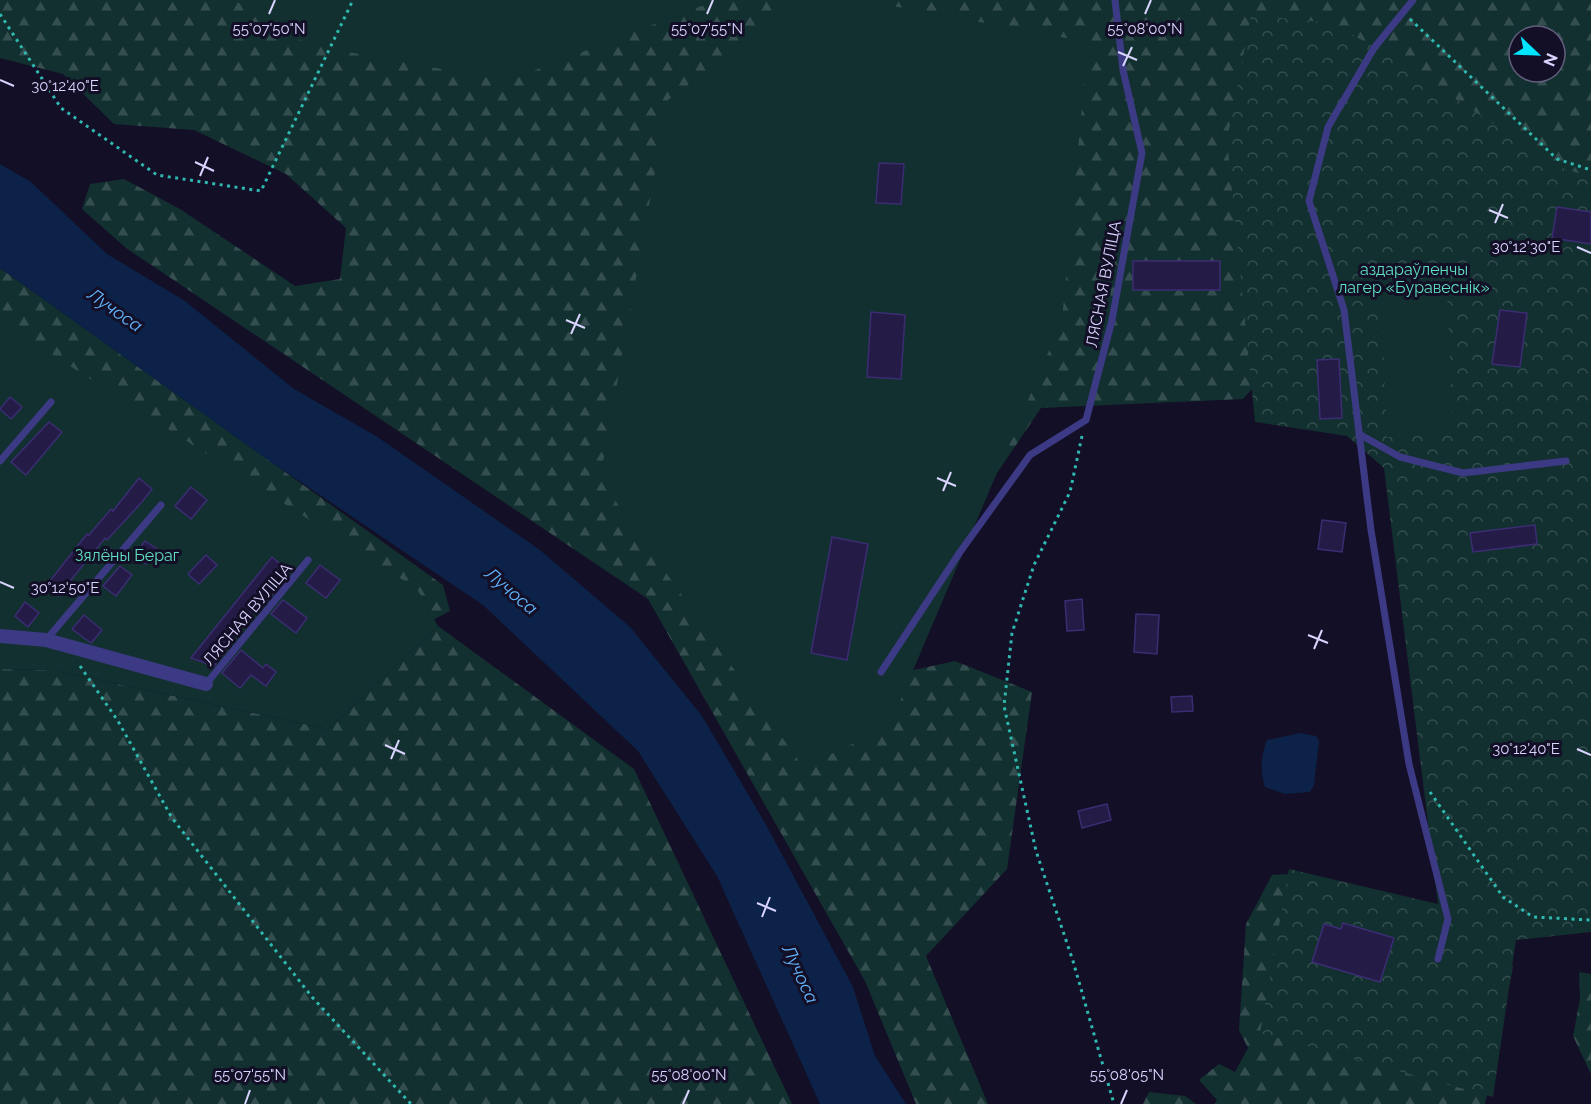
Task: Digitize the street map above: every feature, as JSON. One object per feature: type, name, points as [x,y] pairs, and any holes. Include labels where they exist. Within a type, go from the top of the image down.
[{"type":"street","points":[[0,636],[46,640],[206,684]]},
{"type":"lane","name":"ЛЯСНАЯ ВУЛІЦА","points":[[1086,420],[1112,320],[1142,153],[1123,70],[1115,0]]},
{"type":"lane","points":[[1413,0],[1374,48],[1328,127],[1309,201],[1344,310],[1371,530],[1409,764],[1448,919],[1438,958]]},
{"type":"lane","points":[[0,461],[51,402]]},
{"type":"lane","points":[[881,672],[960,552],[1030,455],[1086,420]]},
{"type":"lane","points":[[1359,434],[1400,457],[1463,473],[1566,461]]},
{"type":"lane","points":[[46,640],[161,505]]},
{"type":"lane","name":"ЛЯСНАЯ ВУЛІЦА","points":[[206,684],[308,560]]},
{"type":"path","points":[[0,14],[61,108],[157,175],[261,191],[353,0]]},
{"type":"path","points":[[1403,13],[1557,159],[1591,170]]},
{"type":"path","points":[[1086,420],[1070,492],[1034,565],[1012,633],[1004,706],[1036,851],[1073,962],[1114,1104]]},
{"type":"path","points":[[66,645],[118,721],[172,818],[312,998],[411,1104]]},
{"type":"path","points":[[1429,791],[1503,897],[1533,918],[1591,920]]},
{"type":"green space","points":[[0,0],[1591,0],[1591,420],[1316,317],[1243,399],[1041,408],[978,501],[863,681],[955,661],[1032,692],[1007,869],[926,956],[988,1104],[916,1104],[865,981],[648,599],[126,248],[82,209],[90,184],[124,179],[180,209],[295,286],[340,279],[346,228],[286,174],[194,130],[114,124],[63,74],[0,58]]},
{"type":"green space","points":[[234,0],[717,0],[507,81],[310,45]]},
{"type":"green space","points":[[802,0],[860,0],[1088,42],[1062,320],[889,727],[803,767],[600,479],[668,100]]},
{"type":"green space","name":"аздараўленчы лагер «Буравеснік»","points":[[1251,15],[1332,23],[1395,59],[1559,167],[1591,177],[1591,932],[1516,940],[1493,1097],[1260,1033],[1289,869],[1438,904],[1384,468],[1347,436],[1255,422],[1227,140]]},
{"type":"green space","points":[[0,268],[443,585],[450,611],[421,626],[0,373]]},
{"type":"green space","points":[[1447,292],[1453,434],[1387,437],[1381,295]]},
{"type":"green space","name":"Зялёны Бераг","points":[[0,321],[417,589],[438,626],[328,729],[53,670],[0,669]]},
{"type":"green space","points":[[438,626],[634,769],[792,1104],[0,1104],[0,669],[53,670],[328,729]]},
{"type":"green space","points":[[1306,873],[1498,943],[1513,967],[1485,1104],[1215,1104],[1217,1100],[1199,1080],[1219,1064],[1235,1072],[1248,1048],[1239,1030],[1246,924],[1272,875]]},
{"type":"green space","points":[[1579,972],[1591,974],[1591,1074],[1573,1036],[1580,999]]},
{"type":"green space","points":[[1149,1092],[1185,1096],[1196,1104],[1143,1104]]},
{"type":"water","name":"Лучоса","points":[[0,164],[31,182],[107,254],[185,301],[294,389],[376,436],[540,550],[630,627],[702,716],[765,823],[853,987],[875,1056],[906,1104],[820,1104],[717,876],[638,751],[483,605],[265,458],[0,268]]},
{"type":"water","points":[[1301,733],[1316,736],[1319,741],[1314,785],[1310,792],[1285,794],[1265,787],[1262,764],[1267,740]]},
{"type":"building","points":[[879,163],[904,164],[901,204],[876,203]]},
{"type":"building","points":[[1557,207],[1591,212],[1591,244],[1552,238]]},
{"type":"building","points":[[1133,261],[1220,261],[1220,290],[1133,290]]},
{"type":"building","points":[[1500,310],[1527,313],[1520,367],[1492,364]]},
{"type":"building","points":[[871,312],[905,315],[901,379],[867,377]]},
{"type":"building","points":[[1339,359],[1342,418],[1320,419],[1317,360]]},
{"type":"building","points":[[10,397],[22,407],[11,419],[0,409]]},
{"type":"building","points":[[49,422],[62,432],[26,475],[11,462]]},
{"type":"building","points":[[139,478],[152,489],[141,503],[107,540],[105,538],[58,596],[45,587],[87,534],[89,535],[111,509],[113,511]]},
{"type":"building","points":[[191,487],[207,500],[191,519],[175,506]]},
{"type":"building","points":[[1322,520],[1346,523],[1342,552],[1318,549]]},
{"type":"building","points":[[1535,525],[1537,544],[1473,552],[1470,533]]},
{"type":"building","points":[[832,537],[868,544],[847,660],[811,653]]},
{"type":"building","points":[[145,541],[157,549],[146,564],[134,556]]},
{"type":"building","points":[[206,555],[217,565],[199,584],[188,574]]},
{"type":"building","points":[[272,557],[285,568],[269,589],[274,593],[262,607],[258,603],[228,640],[232,643],[214,666],[191,658]]},
{"type":"building","points":[[320,565],[340,580],[326,598],[306,583]]},
{"type":"building","points":[[120,566],[132,575],[116,596],[103,586]]},
{"type":"building","points":[[1082,599],[1084,630],[1067,631],[1065,601]]},
{"type":"building","points":[[283,600],[307,618],[296,633],[271,614]]},
{"type":"building","points":[[25,602],[39,613],[28,627],[15,616]]},
{"type":"building","points":[[1136,614],[1159,615],[1157,654],[1134,652]]},
{"type":"building","points":[[84,615],[102,630],[91,643],[72,629]]},
{"type":"building","points":[[241,650],[263,668],[266,664],[276,672],[266,686],[251,675],[240,688],[222,673]]},
{"type":"building","points":[[1192,696],[1193,711],[1172,712],[1171,697]]},
{"type":"building","points":[[1107,804],[1111,820],[1082,828],[1078,811]]},
{"type":"building","points":[[1343,923],[1394,938],[1380,982],[1312,962],[1324,924],[1341,929]]}]
